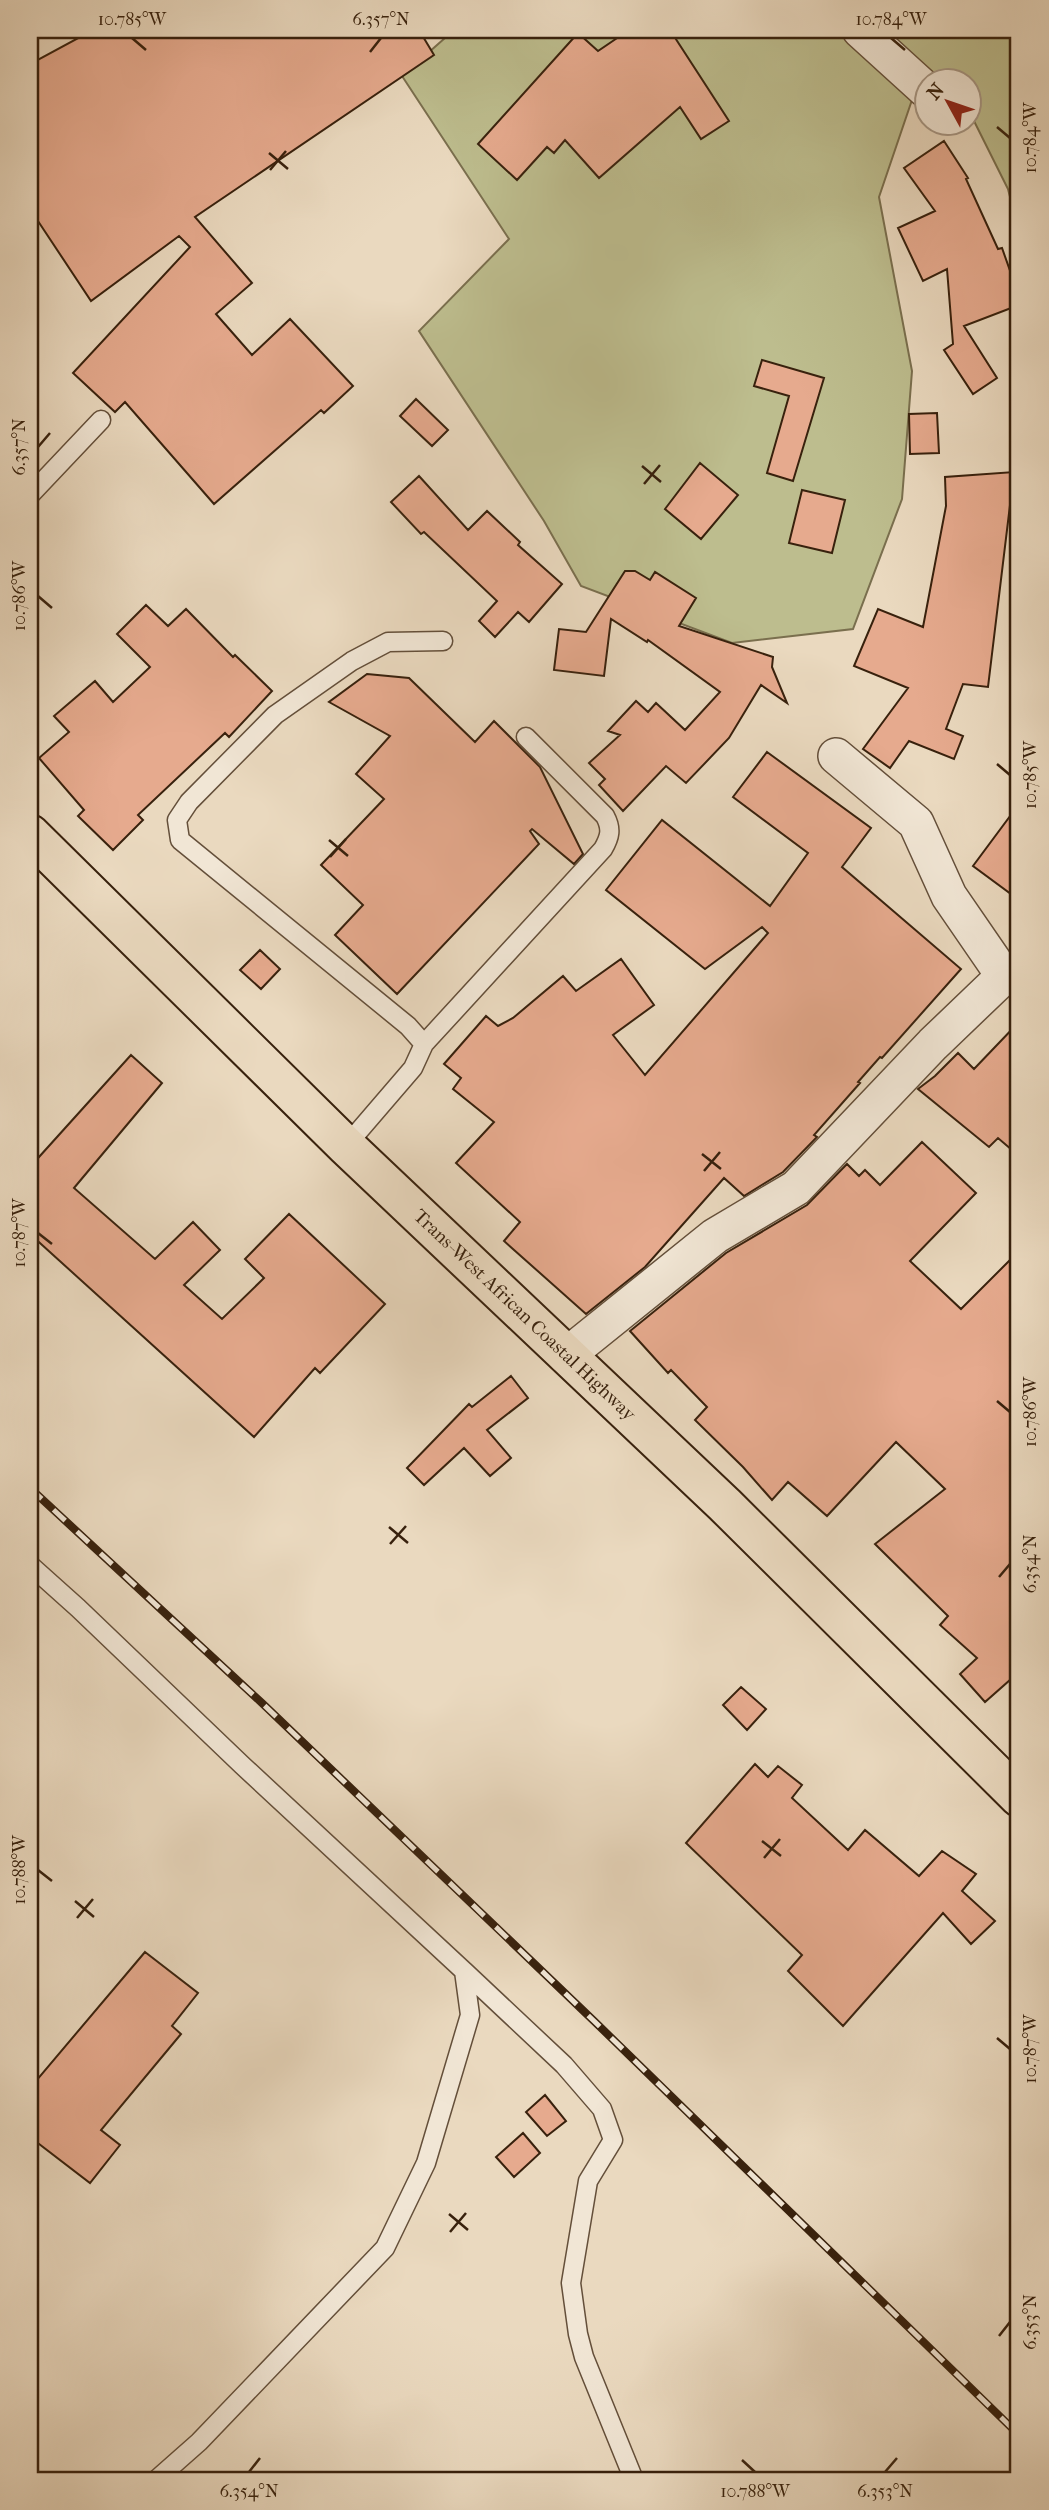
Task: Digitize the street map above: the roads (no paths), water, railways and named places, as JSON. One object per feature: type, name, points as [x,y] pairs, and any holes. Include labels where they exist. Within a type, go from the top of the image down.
[{"type":"highway","name":"Trans-West African Coastal Highway","points":[[30,834],[346,1146],[1015,1784]]},
{"type":"street","points":[[860,30],[912,77]]},
{"type":"street","points":[[566,1356],[715,1236],[796,1188],[933,1044],[1012,972],[949,896],[916,823],[836,756]]},
{"type":"lane","points":[[30,495],[101,420]]},
{"type":"lane","points":[[424,1044],[408,1026],[180,840],[177,820],[189,802],[275,715],[352,661],[388,642],[443,641]]},
{"type":"lane","points":[[346,1146],[412,1068],[424,1044],[603,849],[609,838],[611,827],[606,816],[526,737]]},
{"type":"lane","points":[[30,1565],[564,2065],[602,2109],[613,2140],[589,2181],[571,2283],[584,2357],[634,2480]]},
{"type":"lane","points":[[156,2480],[199,2442],[385,2248],[426,2163],[470,2015],[464,1971]]},
{"type":"railway","points":[[30,1488],[263,1704],[594,2021],[1019,2435]]}]
